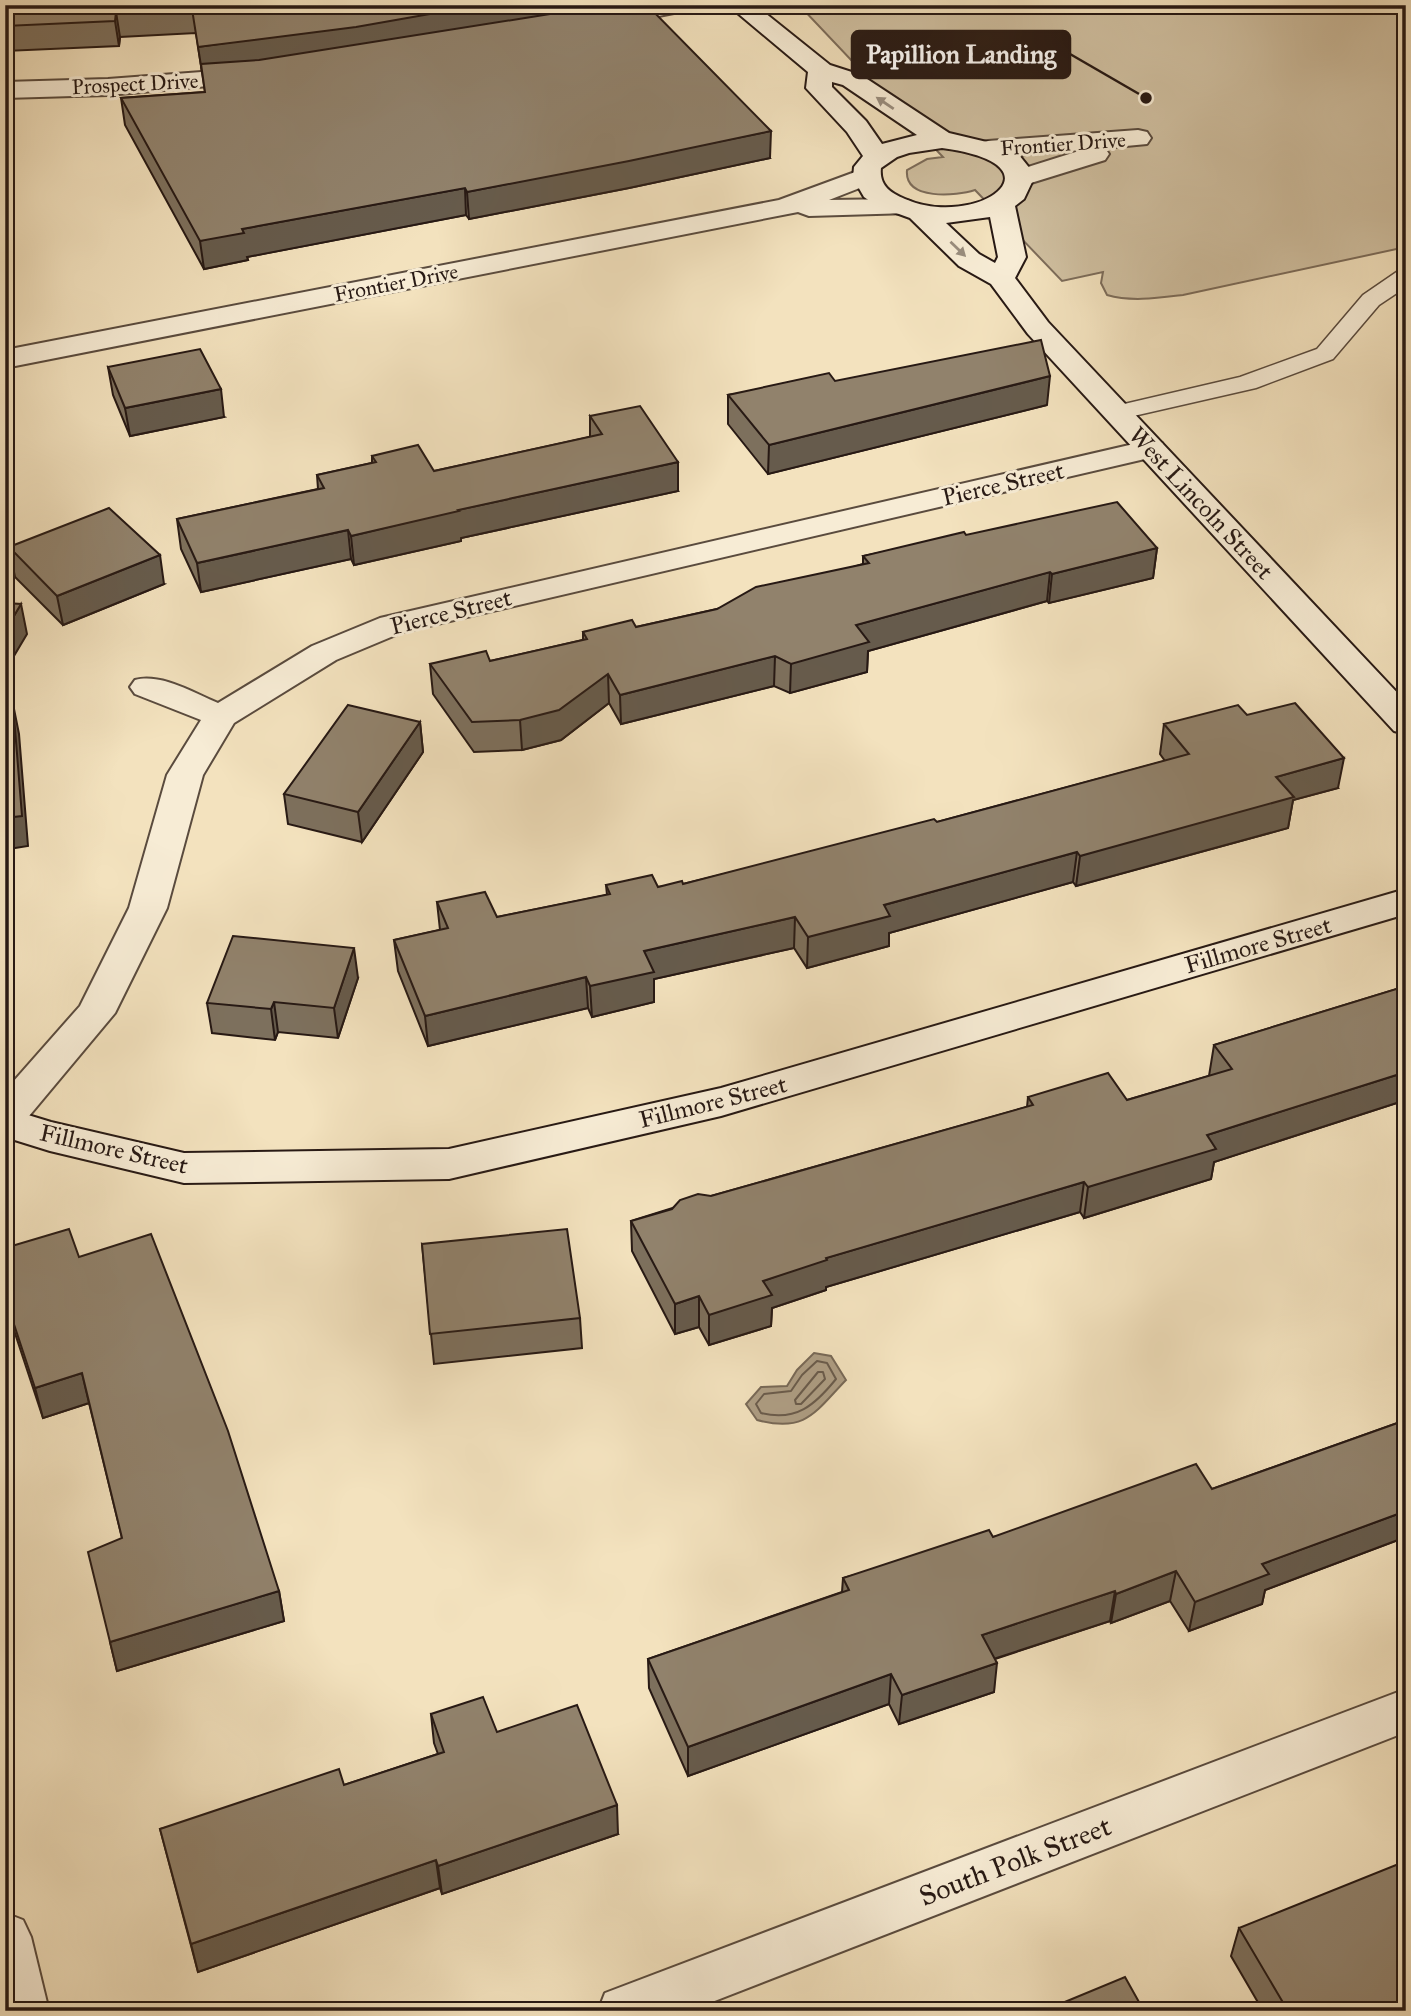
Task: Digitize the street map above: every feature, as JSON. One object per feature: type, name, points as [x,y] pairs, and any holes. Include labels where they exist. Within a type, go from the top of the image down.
[{"type":"street","points":[[577,25],[678,5]]},
{"type":"street","points":[[740,5],[821,70],[852,80],[942,140],[988,149],[1010,162],[1018,173],[1019,183],[1013,194],[1001,203],[1012,257],[1001,278]]},
{"type":"street","points":[[821,70],[819,88],[857,127],[872,166]]},
{"type":"street","name":"Prospect Drive","points":[[5,90],[108,87],[275,74]]},
{"type":"street","name":"Frontier Drive","points":[[988,149],[1138,138],[1078,161],[1018,179]]},
{"type":"street","name":"Frontier Drive","points":[[786,207],[872,166],[902,145],[942,140]]},
{"type":"street","name":"West Lincoln Street","points":[[872,166],[872,190],[910,209],[969,260],[1001,278],[1038,328],[1406,723]]},
{"type":"street","name":"Frontier Drive","points":[[5,359],[786,207],[910,209],[964,214],[1001,203]]},
{"type":"street","name":"Pierce Street","points":[[5,1120],[96,1013],[148,908],[184,775],[220,716],[324,653],[392,625],[1151,449]]},
{"type":"street","points":[[147,687],[220,716]]},
{"type":"street","name":"Fillmore Street","points":[[5,1120],[50,1136],[184,1168],[449,1164],[721,1102],[1406,901]]},
{"type":"street","name":"South Polk Street","points":[[624,2011],[1406,1710]]},
{"type":"street","points":[[5,1937],[23,2011]]},
{"type":"lane","points":[[1116,412],[1247,383],[1325,354],[1371,300],[1406,276]]},
{"type":"shaded area","points":[[799,5],[1406,5],[1406,247],[1164,297],[1135,299],[1107,295],[1101,283],[1103,272],[1062,281],[975,190],[956,194],[933,194],[914,187],[908,180],[907,170],[927,159],[943,157]]},
{"type":"water","points":[[814,1353],[831,1356],[846,1380],[808,1417],[787,1424],[757,1420],[746,1404],[761,1387],[787,1386],[797,1370]]},
{"type":"building","points":[[5,5],[481,5],[356,27],[198,47],[192,9],[116,12],[115,21],[5,26]]},
{"type":"building","points":[[594,5],[647,5],[771,131],[467,192],[465,188],[242,229],[244,233],[200,241],[121,98],[205,92],[201,64],[259,60]]},
{"type":"building","points":[[1041,340],[1050,376],[769,445],[728,395],[829,373],[835,381]]},
{"type":"building","points":[[200,349],[221,389],[125,408],[108,367]]},
{"type":"building","points":[[640,406],[678,462],[351,536],[348,530],[197,563],[177,519],[324,488],[317,475],[376,462],[372,456],[418,445],[434,471],[602,434],[590,416]]},
{"type":"building","points":[[1117,502],[1157,548],[1052,574],[1050,572],[856,625],[869,642],[791,664],[775,656],[620,695],[608,674],[559,710],[520,720],[472,722],[430,664],[486,651],[490,661],[587,639],[583,632],[632,620],[636,627],[717,609],[756,587],[869,563],[863,556],[964,532],[966,535]]},
{"type":"building","points":[[109,508],[160,555],[57,596],[9,547]]},
{"type":"building","points":[[5,603],[21,604],[5,631]]},
{"type":"building","points":[[1295,703],[1344,758],[1276,777],[1294,797],[1080,856],[1077,852],[884,905],[890,916],[808,937],[795,917],[644,951],[654,972],[590,986],[586,977],[425,1016],[394,940],[448,928],[437,902],[485,892],[497,917],[610,894],[606,885],[652,875],[658,887],[682,881],[683,884],[934,819],[937,822],[1189,754],[1164,724],[1238,705],[1247,715]]},
{"type":"building","points":[[13,704],[22,816],[5,818],[5,705]]},
{"type":"building","points":[[348,705],[420,722],[358,812],[284,794]]},
{"type":"building","points":[[233,936],[354,948],[334,1008],[274,1002],[271,1009],[207,1003]]},
{"type":"building","points":[[1406,986],[1406,1072],[1207,1135],[1216,1149],[1088,1187],[1084,1182],[826,1258],[827,1260],[763,1281],[772,1295],[709,1315],[699,1296],[675,1304],[631,1221],[672,1209],[680,1200],[698,1194],[711,1196],[1033,1105],[1028,1097],[1108,1073],[1127,1100],[1232,1069],[1214,1045]]},
{"type":"building","points":[[69,1229],[79,1257],[151,1234],[228,1431],[279,1591],[110,1642],[88,1552],[122,1538],[82,1373],[35,1388],[5,1297],[5,1248]]},
{"type":"building","points":[[567,1229],[580,1318],[430,1334],[422,1244]]},
{"type":"building","points":[[1406,1420],[1406,1511],[1262,1564],[1269,1574],[1195,1602],[1176,1571],[1116,1594],[1115,1591],[982,1635],[997,1663],[902,1695],[891,1674],[688,1747],[648,1659],[849,1590],[843,1578],[989,1530],[993,1537],[1196,1464],[1212,1489]]},
{"type":"building","points":[[483,1697],[497,1732],[577,1705],[617,1805],[438,1866],[436,1860],[191,1944],[160,1829],[339,1769],[344,1785],[444,1752],[431,1714]]},
{"type":"building","points":[[1406,1861],[1406,2011],[1288,2011],[1239,1928]]},
{"type":"building","points":[[1125,1977],[1144,2011],[1043,2011]]},
{"type":"place","name":"Papillion Landing","points":[[1146,98]]}]
